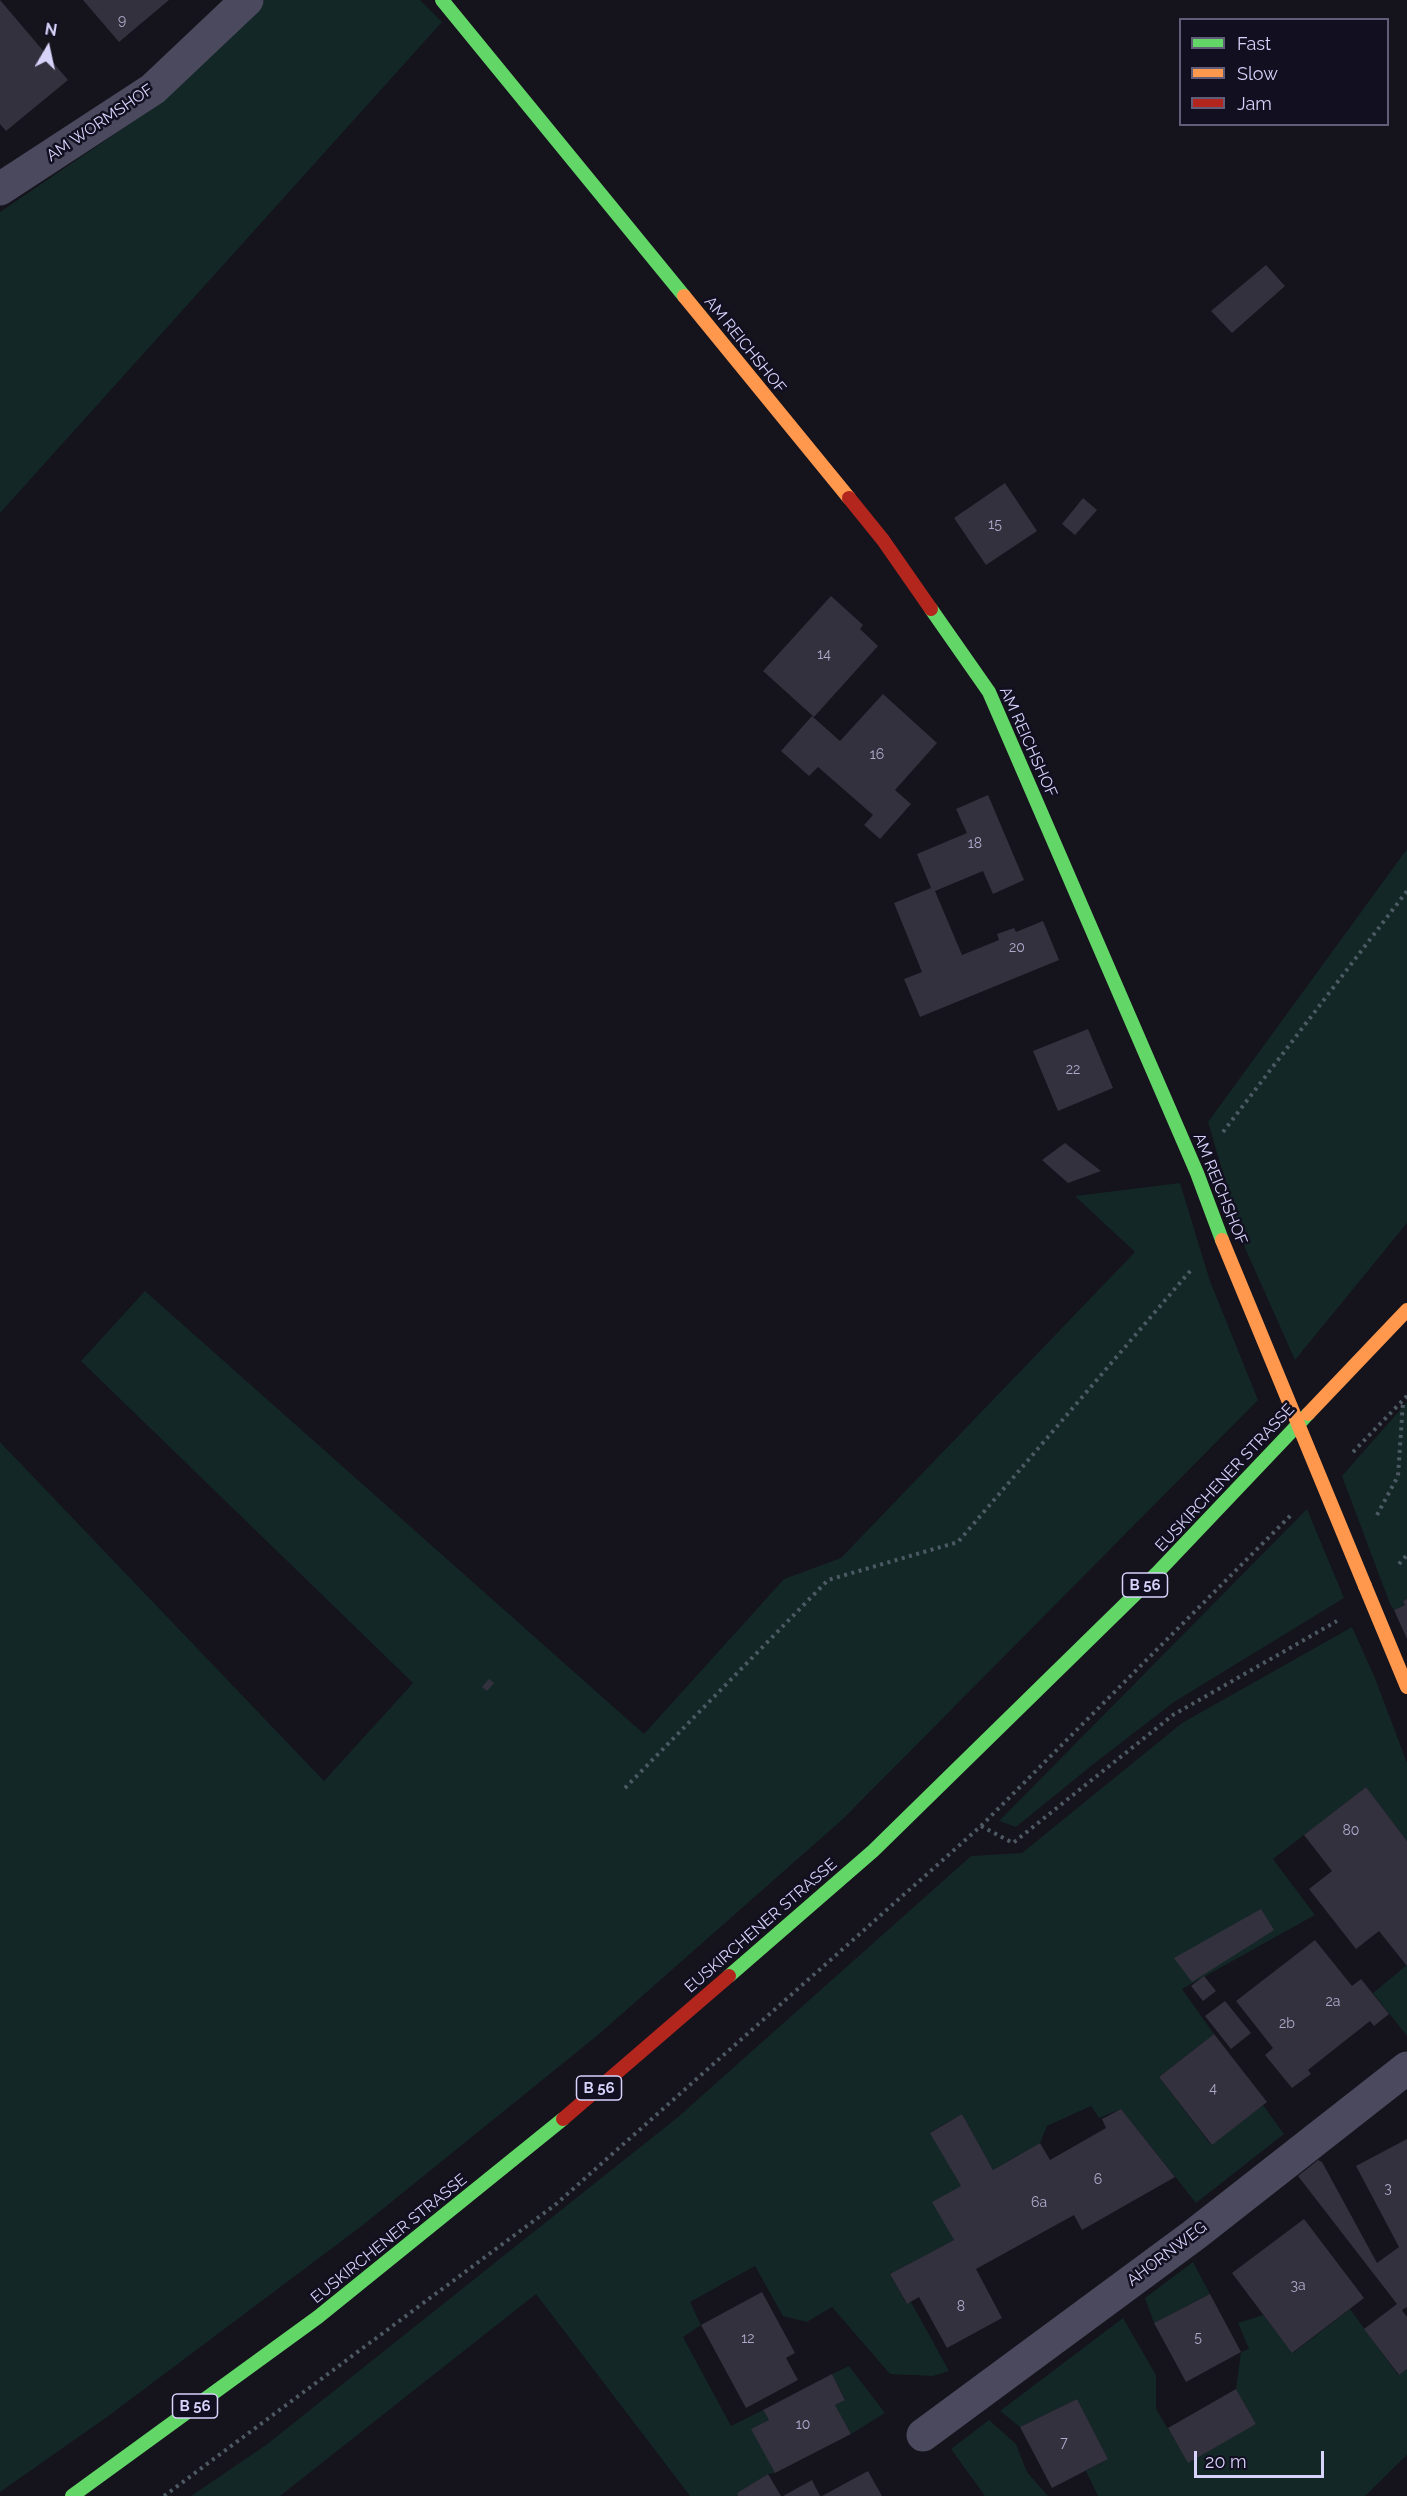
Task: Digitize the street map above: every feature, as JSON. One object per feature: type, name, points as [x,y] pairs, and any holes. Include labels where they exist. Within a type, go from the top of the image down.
[{"type":"street","name":"AM WORMSHOF","points":[[0,189],[153,89],[247,0]]},
{"type":"street","name":"AM REICHSHOF","points":[[442,0],[883,540],[989,692],[1197,1173],[1222,1240],[1407,1687]]},
{"type":"street","name":"EUSKIRCHENER STRASSE","points":[[72,2496],[318,2317],[532,2146],[873,1851],[1157,1573],[1407,1310]]},
{"type":"street","name":"AHORNWEG","points":[[923,2435],[1194,2235],[1407,2068]]},
{"type":"path","points":[[1197,1173],[1235,1115],[1407,891]]},
{"type":"path","points":[[625,1788],[828,1580],[958,1542],[1179,1282],[1222,1240]]},
{"type":"path","points":[[1345,1460],[1407,1396]]},
{"type":"path","points":[[1373,1523],[1398,1476],[1403,1401]]},
{"type":"path","points":[[164,2496],[555,2205],[981,1826],[1295,1511]]},
{"type":"path","points":[[981,1826],[1013,1843],[1173,1715],[1371,1601]]},
{"type":"green space","points":[[265,0],[420,0],[442,22],[0,513],[0,212],[147,112]]},
{"type":"green space","points":[[1407,849],[1407,1223],[1295,1360],[1245,1248],[1208,1122]]},
{"type":"green space","points":[[1180,1183],[1210,1281],[1258,1400],[843,1819],[598,2035],[363,2225],[107,2417],[0,2492],[0,1442],[324,1781],[413,1683],[81,1361],[145,1291],[644,1734],[784,1579],[841,1558],[1135,1252],[1075,1196]]},
{"type":"green space","points":[[1407,1402],[1407,1599],[1403,1601],[1405,1605],[1394,1610],[1342,1476]]},
{"type":"green space","points":[[1307,1509],[1344,1598],[1174,1702],[1016,1827],[999,1821]]},
{"type":"green space","points":[[1352,1627],[1375,1678],[1407,1763],[1407,1841],[1366,1787],[1273,1859],[1315,1915],[1182,1989],[1214,2034],[1159,2077],[1211,2145],[1263,2105],[1284,2134],[1196,2203],[1121,2109],[1099,2118],[1091,2106],[1047,2126],[1040,2143],[993,2170],[962,2114],[931,2132],[961,2186],[933,2202],[954,2240],[890,2274],[906,2303],[911,2302],[949,2371],[933,2376],[890,2374],[832,2307],[807,2322],[783,2316],[755,2266],[690,2302],[701,2325],[683,2337],[731,2426],[763,2410],[769,2420],[752,2430],[775,2473],[768,2474],[737,2493],[738,2496],[690,2496],[536,2294],[280,2496],[191,2496],[266,2445],[678,2117],[971,1856],[1022,1853],[1182,1723]]},
{"type":"green space","points":[[1407,1965],[1407,2036],[1373,1993]]},
{"type":"green space","points":[[1193,2262],[1210,2294],[1154,2323],[1145,2298]]},
{"type":"green space","points":[[1350,2309],[1398,2375],[1407,2369],[1407,2455],[1365,2496],[1098,2496],[1086,2471],[1108,2459],[1077,2399],[1020,2427],[1000,2411],[1123,2318],[1156,2375],[1156,2409],[1188,2462],[1256,2424],[1236,2389],[1241,2352],[1249,2349],[1238,2323],[1263,2315],[1293,2353]]},
{"type":"green space","points":[[849,2366],[885,2413],[851,2434],[835,2405],[845,2399],[832,2374]]},
{"type":"green space","points":[[989,2420],[1016,2444],[1027,2472],[1048,2496],[985,2496],[951,2449]]},
{"type":"building","points":[[0,0],[68,80],[6,131],[0,124]]},
{"type":"building","points":[[83,0],[169,0],[119,42]]},
{"type":"building","points":[[1266,265],[1285,286],[1232,333],[1211,311]]},
{"type":"building","points":[[1005,483],[1037,531],[986,565],[954,518]]},
{"type":"building","points":[[1083,498],[1097,510],[1075,535],[1062,524]]},
{"type":"building","points":[[831,596],[863,625],[860,629],[878,646],[814,717],[763,671]]},
{"type":"building","points":[[883,694],[937,743],[895,790],[911,804],[880,839],[864,825],[873,815],[818,767],[809,776],[781,751],[812,716],[840,741]]},
{"type":"building","points":[[988,795],[1024,880],[993,894],[983,871],[935,891],[962,955],[999,940],[997,934],[1014,928],[1016,932],[1043,921],[1059,960],[920,1017],[904,979],[922,972],[894,903],[931,888],[917,854],[967,833],[956,809]]},
{"type":"building","points":[[1088,1029],[1113,1088],[1058,1111],[1033,1051]]},
{"type":"building","points":[[1065,1143],[1101,1171],[1068,1183],[1042,1160]]},
{"type":"building","points":[[1407,1599],[1407,1639],[1394,1610],[1405,1605],[1403,1601]]},
{"type":"building","points":[[489,1679],[494,1683],[487,1691],[482,1687]]},
{"type":"building","points":[[1366,1787],[1407,1841],[1407,1966],[1379,1931],[1356,1949],[1309,1889],[1332,1871],[1304,1835]]},
{"type":"building","points":[[1261,1909],[1274,1930],[1192,1982],[1174,1958]]},
{"type":"building","points":[[1315,1940],[1352,1986],[1361,1979],[1389,2014],[1374,2026],[1370,2021],[1308,2070],[1311,2074],[1292,2088],[1265,2055],[1273,2048],[1236,2001]]},
{"type":"building","points":[[1204,1976],[1216,1991],[1203,2001],[1191,1986]]},
{"type":"building","points":[[1225,2001],[1251,2033],[1231,2049],[1205,2016]]},
{"type":"building","points":[[1214,2034],[1267,2102],[1212,2145],[1159,2077]]},
{"type":"building","points":[[1121,2109],[1175,2177],[1082,2230],[1074,2215],[976,2269],[1002,2318],[947,2348],[919,2297],[907,2304],[890,2274],[954,2240],[932,2202],[961,2186],[930,2133],[962,2114],[993,2170],[1040,2143],[1050,2160],[1106,2128],[1102,2119]]},
{"type":"building","points":[[1407,2139],[1407,2307],[1402,2310],[1407,2317],[1407,2369],[1399,2375],[1364,2329],[1397,2304],[1298,2176],[1318,2160],[1322,2162],[1377,2263],[1399,2247],[1356,2166]]},
{"type":"building","points":[[1304,2219],[1364,2298],[1292,2353],[1232,2273]]},
{"type":"building","points":[[762,2292],[795,2353],[786,2358],[798,2380],[746,2408],[701,2325]]},
{"type":"building","points":[[1210,2294],[1241,2352],[1186,2382],[1154,2323]]},
{"type":"building","points":[[832,2374],[845,2400],[835,2405],[851,2434],[775,2473],[751,2429],[769,2420],[763,2410]]},
{"type":"building","points":[[1236,2389],[1256,2424],[1188,2463],[1168,2428]]},
{"type":"building","points":[[1077,2399],[1108,2459],[1052,2488],[1020,2427]]},
{"type":"building","points":[[868,2471],[882,2496],[822,2496]]},
{"type":"building","points":[[768,2474],[781,2496],[738,2496],[737,2493]]},
{"type":"building","points":[[812,2480],[820,2496],[783,2496]]},
{"type":"traffic: fast","points":[[442,0],[684,296]]},
{"type":"traffic: fast","points":[[931,609],[989,692],[1197,1173],[1222,1240]]},
{"type":"traffic: fast","points":[[729,1976],[873,1851],[1157,1573],[1308,1414]]},
{"type":"traffic: fast","points":[[72,2496],[318,2317],[563,2119]]},
{"type":"traffic: slow","points":[[684,296],[849,498]]},
{"type":"traffic: slow","points":[[1222,1240],[1365,1586]]},
{"type":"traffic: slow","points":[[1308,1414],[1407,1310]]},
{"type":"traffic: slow","points":[[1365,1586],[1407,1687]]},
{"type":"traffic: jam","points":[[849,498],[883,540],[931,609]]},
{"type":"traffic: jam","points":[[563,2119],[729,1976]]}]
